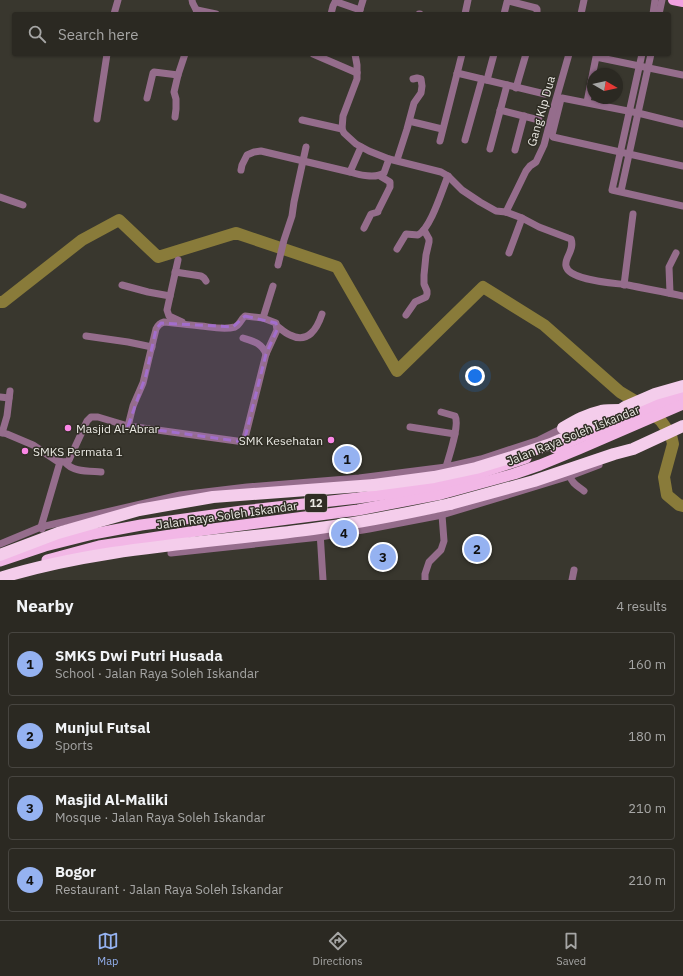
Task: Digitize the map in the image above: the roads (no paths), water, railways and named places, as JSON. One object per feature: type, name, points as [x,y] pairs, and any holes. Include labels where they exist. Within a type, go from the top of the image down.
[{"type":"highway","points":[[0,555],[58,533],[139,510],[213,497],[374,485],[434,477],[476,468],[551,444],[605,420],[626,416],[659,404],[683,386]]},
{"type":"highway","name":"Jalan Raya Soleh Iskandar","points":[[0,561],[45,546],[93,534],[141,525],[242,511],[358,498],[437,485],[511,464],[539,454],[576,440],[626,416],[659,404],[683,393]]},
{"type":"highway","name":"Jalan Raya Soleh Iskandar","points":[[659,404],[683,404]]},
{"type":"highway","points":[[564,428],[591,414],[602,411],[626,416]]},
{"type":"highway","name":"Jalan Raya Soleh Iskandar","points":[[0,574],[99,546],[211,529],[358,510],[441,494],[481,484],[542,464],[579,449],[626,416]]},
{"type":"highway","points":[[0,578],[54,564],[119,552],[313,529],[389,517],[450,504],[534,481],[634,448],[681,426]]},
{"type":"main road","points":[[673,0],[683,2]]},
{"type":"street","points":[[115,12],[118,0]]},
{"type":"street","points":[[192,0],[197,12]]},
{"type":"street","points":[[332,12],[335,2],[337,2],[360,12],[363,0]]},
{"type":"street","points":[[465,12],[468,0]]},
{"type":"street","points":[[581,12],[584,0]]},
{"type":"street","points":[[652,12],[655,0]]},
{"type":"street","points":[[659,12],[662,0]]},
{"type":"street","points":[[505,12],[509,1],[536,8],[536,12]]},
{"type":"street","points":[[97,119],[107,56]]},
{"type":"street","points":[[175,117],[176,99],[174,92],[184,56]]},
{"type":"street","points":[[318,56],[357,73]]},
{"type":"street","points":[[342,129],[346,105],[357,79],[355,56]]},
{"type":"street","points":[[440,141],[461,56]]},
{"type":"street","points":[[465,140],[493,56]]},
{"type":"street","points":[[516,88],[525,56]]},
{"type":"street","name":"Gang Klp Dua","points":[[506,212],[526,171],[536,162],[544,145],[568,56]]},
{"type":"street","points":[[642,56],[612,190],[683,206]]},
{"type":"street","points":[[621,191],[651,56]]},
{"type":"street","points":[[594,68],[596,57],[683,75]]},
{"type":"street","points":[[147,98],[154,72],[178,75]]},
{"type":"street","points":[[457,73],[545,94]]},
{"type":"street","points":[[397,160],[414,103],[420,96],[422,90],[421,79],[413,79]]},
{"type":"street","points":[[490,149],[507,85]]},
{"type":"street","points":[[587,102],[562,98],[552,136],[683,166]]},
{"type":"street","points":[[597,104],[683,124]]},
{"type":"street","points":[[500,110],[539,120]]},
{"type":"street","points":[[515,150],[524,116]]},
{"type":"street","points":[[302,120],[342,129],[349,138],[361,147],[389,159],[440,172],[448,176],[462,190],[496,211],[506,212],[522,218],[539,227],[571,240],[571,249],[566,266],[569,271],[575,275],[594,281],[683,296]]},
{"type":"street","points":[[413,122],[442,129]]},
{"type":"street","points":[[278,265],[292,216],[306,147]]},
{"type":"street","points":[[350,172],[361,147]]},
{"type":"street","points":[[241,170],[246,155],[261,151],[368,176],[380,176],[389,181],[390,187],[378,212],[371,214],[364,228]]},
{"type":"street","points":[[380,176],[384,174],[389,159]]},
{"type":"street","points":[[397,249],[406,234],[418,235],[424,230],[442,195],[448,176]]},
{"type":"street","points":[[0,197],[23,205]]},
{"type":"street","points":[[624,285],[633,214]]},
{"type":"street","points":[[510,253],[522,218]]},
{"type":"street","points":[[406,316],[415,302],[426,297],[427,294],[424,284],[424,275],[429,239],[424,230]]},
{"type":"street","points":[[670,293],[669,267],[676,253]]},
{"type":"street","points":[[178,260],[167,310],[169,316],[184,324]]},
{"type":"street","points":[[175,272],[201,276],[206,281]]},
{"type":"street","points":[[122,285],[170,296]]},
{"type":"street","points":[[263,318],[273,286]]},
{"type":"street","points":[[128,426],[133,406],[143,383],[156,329],[161,323],[164,322],[218,328],[233,327],[237,326],[245,316],[263,318],[276,323],[277,326],[294,337],[303,338],[315,330],[322,314]]},
{"type":"street","points":[[62,462],[67,462],[69,460],[87,421],[91,417],[98,417],[128,426],[244,442],[266,354],[277,330],[277,326]]},
{"type":"street","points":[[86,336],[128,342],[152,348]]},
{"type":"street","points":[[243,338],[257,342],[264,348],[266,354]]},
{"type":"street","points":[[0,397],[9,395],[7,416],[1,432],[33,445],[55,460],[74,469],[101,472]]},
{"type":"street","points":[[441,412],[455,416],[457,419],[455,434],[446,467]]},
{"type":"street","points":[[410,427],[455,434]]},
{"type":"street","points":[[0,544],[41,527],[180,495],[247,487],[359,478],[446,467],[480,459],[539,440],[564,428]]},
{"type":"street","points":[[172,535],[171,553],[320,537],[369,529],[442,515],[570,476],[616,458],[634,448]]},
{"type":"street","points":[[45,546],[41,527],[62,462]]},
{"type":"street","points":[[570,476],[573,483],[584,491]]},
{"type":"street","points":[[320,502],[322,580]]},
{"type":"street","points":[[425,580],[425,574],[429,562],[441,550],[444,541],[442,515]]},
{"type":"street","points":[[572,580],[574,570]]},
{"type":"waterway","points":[[0,302],[3,302],[82,240],[119,220],[158,257],[236,233],[337,267],[397,371],[483,287],[544,325],[620,392],[645,407],[661,421],[671,435],[673,444],[664,477],[667,495],[679,505],[683,506]]},
{"type":"place","name":"Masjid Al-Abrar","points":[[68,428]]},
{"type":"place","name":"SMK Kesehatan","points":[[331,440]]},
{"type":"place","name":"SMKS Permata 1","points":[[25,451]]},
{"type":"place","name":"SMKS Dwi Putri Husada","points":[[347,459]]},
{"type":"place","name":"Bogor","points":[[344,533]]},
{"type":"place","name":"Munjul Futsal","points":[[477,549]]},
{"type":"place","name":"Masjid Al-Maliki","points":[[383,557]]}]
